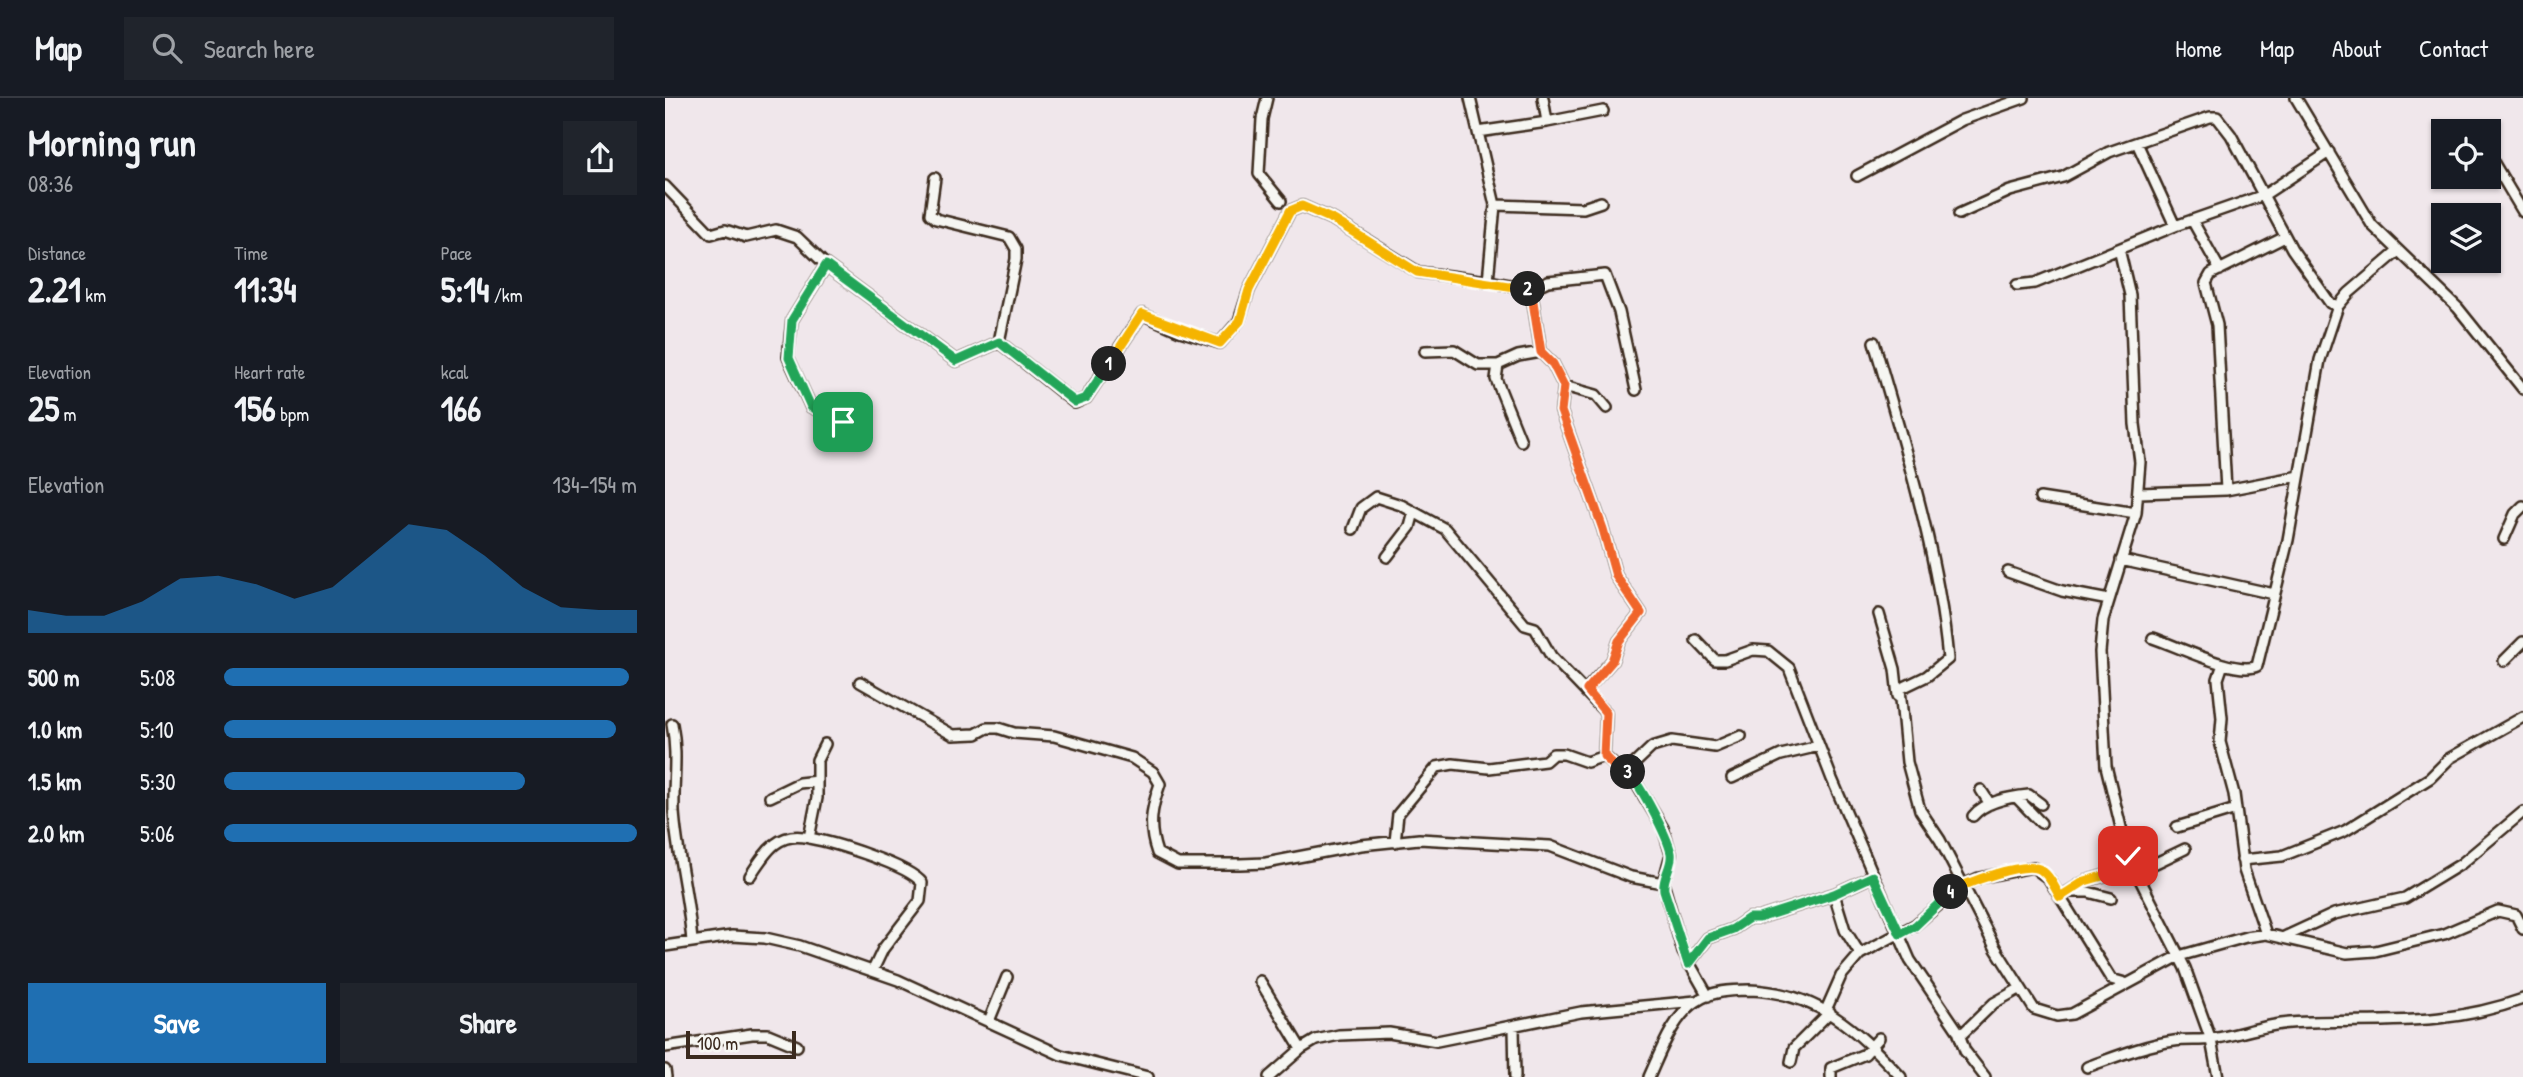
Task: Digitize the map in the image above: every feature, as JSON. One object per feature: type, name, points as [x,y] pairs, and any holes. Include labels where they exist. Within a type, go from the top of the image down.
[{"type":"street","points":[[1266,98],[1259,174],[1281,201]]},
{"type":"street","points":[[1470,98],[1496,205],[1488,281]]},
{"type":"street","points":[[1543,98],[1546,122]]},
{"type":"street","points":[[1857,176],[1962,120],[2024,98]]},
{"type":"street","points":[[2296,98],[2372,225],[2458,308],[2521,383]]},
{"type":"street","points":[[1478,132],[1603,111]]},
{"type":"street","points":[[1959,214],[2010,191],[2063,177],[2109,152],[2210,117],[2217,117],[2222,120],[2265,194],[2285,237],[2330,303],[2338,306]]},
{"type":"street","points":[[2137,143],[2175,226]]},
{"type":"street","points":[[2017,285],[2035,283],[2175,226],[2265,194],[2329,152]]},
{"type":"street","points":[[2501,175],[2523,212]]},
{"type":"street","points":[[935,178],[930,214],[936,219],[1009,237],[1016,249],[999,342]]},
{"type":"street","points":[[665,186],[711,234],[725,230],[746,237],[776,230],[797,237],[826,265],[956,361],[999,342]]},
{"type":"street","points":[[1496,205],[1583,208],[1601,202]]},
{"type":"street","points":[[999,342],[1075,402],[1086,398],[1142,314],[1220,343],[1240,321],[1249,290],[1290,211],[1302,206],[1334,220],[1417,272],[1531,289],[1548,281],[1605,275],[1619,312],[1636,390]]},
{"type":"street","points":[[2192,220],[2220,270]]},
{"type":"street","points":[[2226,490],[2217,325],[2206,283],[2211,274],[2285,237]]},
{"type":"street","points":[[2119,249],[2130,295],[2135,424],[2140,462],[2136,513],[2103,620],[2100,652],[2106,766],[2124,844],[2179,956],[2211,1040],[2218,1077]]},
{"type":"street","points":[[2153,638],[2242,670],[2257,666],[2288,540],[2320,360],[2338,306],[2397,252]]},
{"type":"street","points":[[826,265],[792,320],[789,358],[811,407],[843,422]]},
{"type":"street","points":[[1531,289],[1541,352],[1553,364],[1564,386],[1561,411],[1603,529],[1616,576],[1641,613],[1619,641],[1612,661],[1587,690]]},
{"type":"street","points":[[1874,342],[1922,520],[1945,621],[1948,659],[1927,676],[1900,689],[1899,701]]},
{"type":"street","points":[[1425,351],[1454,350],[1478,365],[1498,365],[1518,356],[1541,352]]},
{"type":"street","points":[[1498,365],[1496,379],[1521,441]]},
{"type":"street","points":[[1564,386],[1596,395],[1607,408]]},
{"type":"street","points":[[2139,494],[2226,490],[2299,476]]},
{"type":"street","points":[[1353,529],[1361,508],[1376,497],[1445,528],[1525,625],[1535,628],[1551,656],[1587,690],[1606,713],[1604,756],[1613,765],[1630,773],[1663,828],[1671,854],[1663,883],[1673,925],[1688,964],[1709,996]]},
{"type":"street","points":[[2040,498],[2136,513]]},
{"type":"street","points":[[2504,539],[2515,514],[2523,506]]},
{"type":"street","points":[[1387,557],[1410,527],[1414,512]]},
{"type":"street","points":[[2121,559],[2274,594]]},
{"type":"street","points":[[2008,572],[2062,591],[2109,600]]},
{"type":"street","points":[[1879,614],[1895,669],[1912,788],[1920,810],[1940,840],[1961,886],[2034,1009],[2057,1016],[2072,1014],[2179,956],[2266,934],[2329,951],[2375,951],[2444,934],[2498,911],[2516,915],[2523,929]]},
{"type":"street","points":[[1696,640],[1714,660],[1725,660],[1752,650],[1768,651],[1789,668],[1819,746],[1910,960],[1960,1037],[1965,1051],[1985,1077]]},
{"type":"street","points":[[2504,662],[2523,642]]},
{"type":"street","points":[[2223,664],[2218,679],[2222,718],[2220,741],[2236,809],[2242,860],[2266,934]]},
{"type":"street","points":[[860,682],[953,735],[977,734],[987,728],[998,728],[1014,733],[1054,736],[1132,758],[1153,772],[1160,784],[1150,816],[1152,838],[1157,853],[1178,864],[1266,863],[1361,845],[1419,839],[1550,846],[1631,877],[1663,883]]},
{"type":"street","points":[[2242,860],[2282,856],[2345,831],[2430,778],[2450,758],[2523,717]]},
{"type":"street","points":[[671,724],[676,754],[674,811],[690,904],[692,942]]},
{"type":"street","points":[[1630,773],[1633,765],[1652,747],[1672,741],[1715,747],[1741,736]]},
{"type":"street","points":[[809,838],[817,798],[817,760],[825,744]]},
{"type":"street","points":[[1732,778],[1781,755],[1819,746]]},
{"type":"street","points":[[1395,842],[1398,814],[1437,766],[1453,764],[1471,769],[1489,768],[1545,761],[1553,754],[1564,754],[1587,762],[1604,756]]},
{"type":"street","points":[[769,797],[799,783],[817,781]]},
{"type":"street","points":[[1981,790],[1990,804]]},
{"type":"street","points":[[1973,816],[1990,804],[2016,797],[2029,795],[2041,804]]},
{"type":"street","points":[[2016,797],[2041,823]]},
{"type":"street","points":[[2177,827],[2236,809]]},
{"type":"street","points":[[2282,938],[2334,914],[2405,898],[2461,864],[2523,812]]},
{"type":"street","points":[[750,876],[761,857],[778,840],[794,835],[886,861],[909,872],[922,883],[920,901],[883,949],[873,970]]},
{"type":"street","points":[[2060,897],[2085,881],[2120,871],[2137,872],[2185,849]]},
{"type":"street","points":[[1791,1062],[1794,1048],[1828,1011],[1840,976],[1860,954],[1915,926],[1961,886],[1979,878],[2033,867],[2042,871],[2111,979],[2117,983],[2127,983]]},
{"type":"street","points":[[1688,964],[1698,948],[1718,932],[1733,929],[1749,918],[1759,918],[1834,894],[1873,876]]},
{"type":"street","points":[[2071,892],[2088,892],[2111,898]]},
{"type":"street","points":[[1834,894],[1845,930],[1860,954]]},
{"type":"street","points":[[665,946],[732,936],[765,938],[837,956],[1061,1055],[1148,1077]]},
{"type":"street","points":[[989,1021],[1007,977]]},
{"type":"street","points":[[1261,981],[1301,1049]]},
{"type":"street","points":[[1960,1037],[1994,1003],[2019,989]]},
{"type":"street","points":[[1269,1077],[1301,1049],[1316,1040],[1339,1035],[1389,1033],[1437,1041],[1581,1013],[1696,1001],[1742,990],[1776,991],[1828,1011],[1872,1047],[1901,1077]]},
{"type":"street","points":[[2087,1067],[2154,1044],[2211,1040],[2247,1029],[2289,1023],[2401,1023],[2454,1018],[2479,1014],[2523,999]]},
{"type":"street","points":[[1649,1077],[1675,1025],[1696,1001]]},
{"type":"street","points":[[1514,1028],[1515,1077]]},
{"type":"street","points":[[665,1047],[752,1034],[768,1034],[797,1046]]},
{"type":"street","points":[[1831,1077],[1831,1068],[1835,1064],[1857,1058],[1879,1038]]},
{"type":"street","points":[[665,1070],[666,1077]]},
{"type":"route","points":[[843,422],[811,407],[789,358],[792,320],[813,282],[826,265],[956,361],[999,342],[1075,402],[1086,398],[1142,314],[1180,331],[1220,343],[1240,321],[1249,290],[1290,211],[1302,206],[1334,220],[1417,272],[1531,289],[1541,352],[1553,364],[1564,386],[1561,411],[1584,482],[1603,529],[1616,576],[1641,613],[1619,641],[1612,661],[1587,690],[1606,713],[1604,756],[1613,765],[1630,773],[1663,828],[1671,854],[1663,883],[1664,890],[1673,925],[1688,964],[1698,948],[1718,932],[1733,929],[1749,918],[1759,918],[1834,894],[1873,876],[1900,934],[1915,926],[1948,894],[1979,878],[2033,867],[2042,871],[2060,897],[2085,881],[2120,871],[2137,872],[2128,856]]}]
